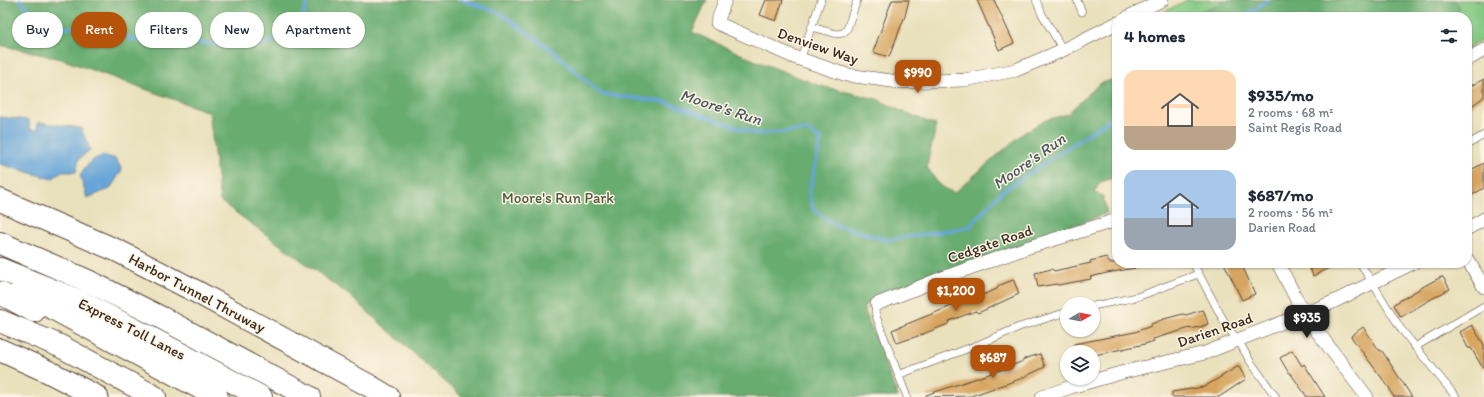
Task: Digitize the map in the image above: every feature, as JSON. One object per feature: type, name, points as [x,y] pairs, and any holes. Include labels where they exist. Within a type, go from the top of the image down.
[{"type":"highway","name":"Harbor Tunnel Thruway","points":[[0,200],[118,251],[195,291],[388,397]]},
{"type":"highway","points":[[0,243],[88,281],[162,318],[309,397]]},
{"type":"highway","name":"Express Toll Lanes","points":[[0,269],[79,301],[261,397]]},
{"type":"highway","name":"Express Toll Lanes","points":[[0,279],[217,397]]},
{"type":"highway","name":"Express Toll Lanes","points":[[0,293],[192,397]]},
{"type":"highway","points":[[0,321],[73,353],[156,397]]},
{"type":"highway","points":[[0,350],[49,372],[97,397]]},
{"type":"street","name":"Denview Way","points":[[725,0],[717,23],[800,60],[847,75],[899,82],[964,80],[1016,70],[1063,50],[1112,26]]},
{"type":"street","points":[[1138,12],[1162,0]]},
{"type":"street","points":[[1472,57],[1484,50]]},
{"type":"street","points":[[1472,226],[1484,219]]},
{"type":"street","name":"Cedgate Road","points":[[877,304],[942,278],[1026,248],[1112,221]]},
{"type":"street","points":[[1472,267],[1484,287]]},
{"type":"street","points":[[1281,268],[1304,314],[1367,397]]},
{"type":"street","name":"Darien Road","points":[[1042,397],[1124,372],[1205,353],[1304,314],[1374,283],[1403,268]]},
{"type":"lane","points":[[800,60],[821,0]]},
{"type":"lane","points":[[812,27],[837,34],[843,33],[857,0]]},
{"type":"lane","points":[[1036,0],[1042,14],[1063,50]]},
{"type":"lane","points":[[1077,0],[1082,12]]},
{"type":"lane","points":[[1472,142],[1484,135]]},
{"type":"lane","points":[[1195,268],[1227,326],[1276,397]]},
{"type":"lane","points":[[1364,268],[1402,329],[1456,397]]},
{"type":"lane","points":[[1100,305],[1137,297],[1198,274]]},
{"type":"lane","points":[[877,304],[875,311],[876,316],[907,397]]},
{"type":"lane","points":[[1415,347],[1484,306]]},
{"type":"lane","points":[[898,375],[980,344],[1019,326],[1060,314]]},
{"type":"green space","name":"Moore's Run Park","points":[[0,0],[707,0],[692,32],[754,60],[821,86],[877,99],[936,125],[927,167],[939,185],[954,193],[1022,134],[1043,121],[1067,114],[1099,84],[1112,80],[1112,178],[1100,182],[1094,193],[1103,196],[1107,213],[863,306],[898,397],[462,397],[349,295],[220,201],[209,112],[61,59],[13,48],[63,48],[63,12],[12,12],[12,48],[0,45]]},
{"type":"green space","points":[[1187,0],[1484,0],[1484,38],[1472,46],[1472,12],[1163,12]]},
{"type":"green space","points":[[1221,0],[1454,0],[1460,7],[1457,12],[1199,12],[1220,4]]},
{"type":"water","points":[[0,117],[29,120],[30,129],[37,131],[38,122],[81,128],[90,150],[79,159],[76,172],[61,172],[52,179],[0,164]]},
{"type":"water","points":[[103,155],[116,159],[122,170],[110,189],[87,198],[80,175],[91,161]]},
{"type":"building","points":[[766,0],[783,0],[776,21],[760,15]]},
{"type":"building","points":[[892,0],[909,0],[905,16],[889,57],[873,52]]},
{"type":"building","points":[[977,0],[994,0],[1014,43],[999,50]]},
{"type":"building","points":[[1484,79],[1484,97],[1472,105],[1472,85]]},
{"type":"building","points":[[1484,163],[1484,188],[1472,195],[1472,169]]},
{"type":"building","points":[[1106,257],[1109,263],[1112,263],[1112,268],[1135,268],[1090,277],[1091,279],[1038,287],[1035,273],[1052,269],[1054,271],[1091,263],[1090,261]]},
{"type":"building","points":[[1226,268],[1243,268],[1255,294],[1242,300]]},
{"type":"building","points":[[1310,268],[1329,268],[1313,276]]},
{"type":"building","points":[[1443,277],[1450,289],[1401,317],[1394,305],[1396,303]]},
{"type":"building","points":[[1013,280],[1019,294],[978,313],[976,311],[949,321],[948,324],[897,343],[892,330],[954,305],[962,300],[971,297],[972,299],[997,289],[998,286]]},
{"type":"building","points":[[1202,310],[1204,311],[1208,324],[1153,339],[1154,341],[1145,344],[1100,354],[1100,345],[1074,345],[1135,332],[1164,319],[1183,314],[1186,315]]},
{"type":"building","points":[[1472,325],[1484,345],[1484,370],[1471,348],[1468,348],[1460,332]]},
{"type":"building","points":[[1363,327],[1379,350],[1382,351],[1412,397],[1394,397],[1390,389],[1352,338],[1351,336]]},
{"type":"building","points":[[1292,350],[1302,366],[1304,364],[1325,397],[1307,397],[1287,370],[1280,358]]},
{"type":"building","points":[[1040,354],[1045,367],[1020,379],[971,396],[926,397],[926,395],[1004,369],[1023,361],[1024,359]]},
{"type":"building","points":[[1239,367],[1246,379],[1219,397],[1172,397],[1172,392],[1204,387]]},
{"type":"waterway","name":"Moore's Run","points":[[20,0],[39,20],[67,28],[111,22],[130,39],[181,43],[264,45],[298,27],[309,0]]},
{"type":"waterway","name":"Moore's Run","points":[[462,0],[500,13],[552,50],[601,94],[666,102],[756,134],[807,130],[821,139],[809,193],[814,210],[835,225],[888,240],[969,227],[1001,192],[1112,118]]},
{"type":"waterway","name":"Moore's Run","points":[[1251,12],[1268,0]]}]
